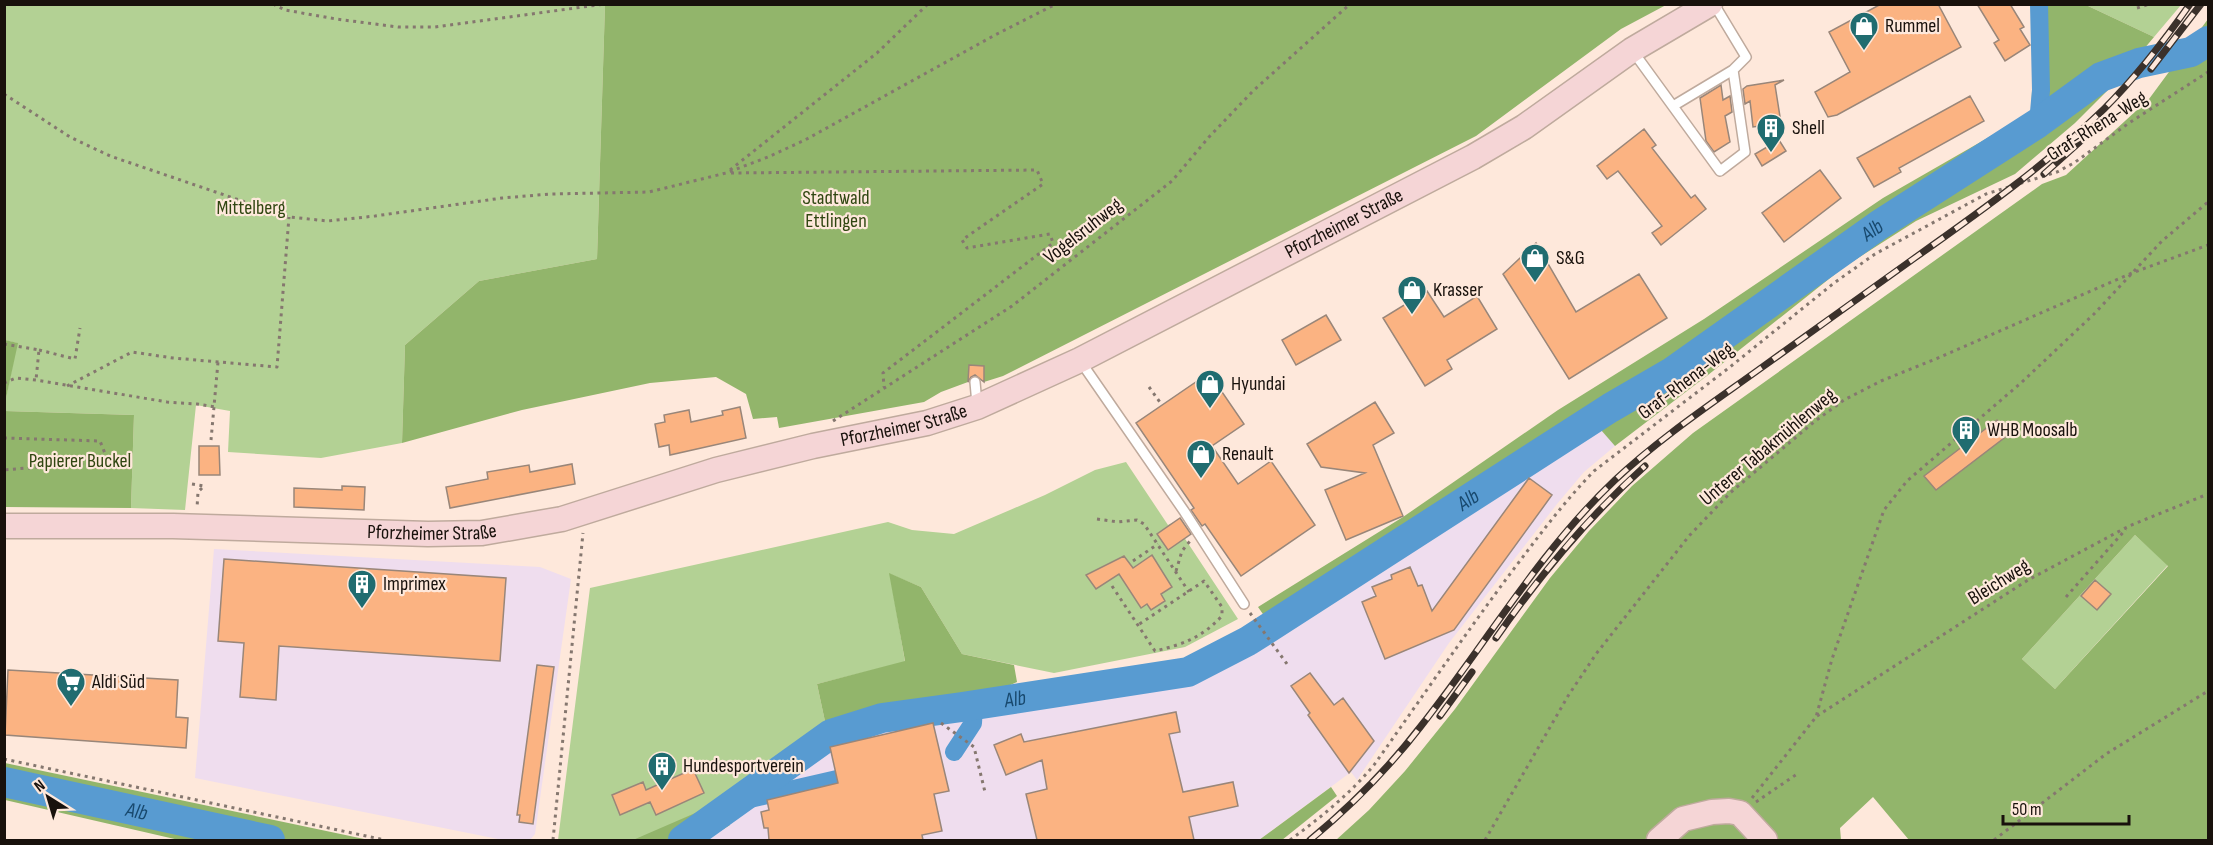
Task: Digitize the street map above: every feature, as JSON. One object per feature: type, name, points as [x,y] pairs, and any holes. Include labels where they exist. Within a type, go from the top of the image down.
[{"type":"main road","name":"Pforzheimer Straße","points":[[4,526],[173,526],[428,534],[482,533],[562,519],[716,470],[813,446],[927,423],[977,407],[1080,360],[1481,153],[1524,127],[1632,50],[1712,4]]},
{"type":"main road","points":[[1659,840],[1683,819],[1712,812],[1730,811],[1740,813],[1764,839]]},
{"type":"lane","points":[[1673,106],[1733,70],[1746,57],[1712,4]]},
{"type":"lane","points":[[1632,50],[1720,171],[1745,152],[1733,70]]},
{"type":"lane","points":[[1080,360],[1244,604]]},
{"type":"lane","points":[[975,382],[977,407]]},
{"type":"path","points":[[273,4],[285,10],[336,19],[408,27],[435,27],[605,4]]},
{"type":"path","points":[[726,173],[877,53],[928,4]]},
{"type":"path","points":[[4,94],[70,137],[110,156],[290,217],[328,221],[512,197],[649,192],[726,173],[805,140],[995,35],[1056,4]]},
{"type":"path","name":"Vogelsruhweg","points":[[831,422],[1012,306],[1172,181],[1209,137],[1253,91],[1350,4]]},
{"type":"path","points":[[2137,8],[2150,4]]},
{"type":"path","name":"Graf-Rhena-Weg","points":[[1290,840],[1327,812],[1374,765],[1523,557],[1594,471],[1730,367],[1834,283],[1875,254],[1986,194],[2057,172],[2074,163],[2129,123],[2208,72]]},
{"type":"path","points":[[726,173],[1037,170],[1043,184],[962,240],[967,248],[1050,234],[1053,243],[883,373],[884,387]]},
{"type":"path","points":[[1740,813],[1816,717],[1832,659],[1884,510],[1907,481],[2022,382],[2094,314],[2162,241],[2208,202]]},
{"type":"path","points":[[67,386],[132,352],[277,367],[290,217]]},
{"type":"path","name":"Unterer Tabakmühlenweg","points":[[1485,840],[1568,696],[1596,654],[1689,536],[1730,493],[1815,422],[1844,400],[1881,381],[2132,273],[2208,245]]},
{"type":"path","points":[[4,344],[75,359],[80,328]]},
{"type":"path","points":[[36,380],[39,350]]},
{"type":"path","points":[[211,440],[218,362]]},
{"type":"path","points":[[4,383],[16,378],[36,380],[167,402],[215,407]]},
{"type":"path","points":[[1149,387],[1162,405]]},
{"type":"path","points":[[4,438],[100,441],[108,461],[4,470]]},
{"type":"path","points":[[192,484],[204,486],[198,492],[196,510]]},
{"type":"path","name":"Bleichweg","points":[[1816,717],[2028,580],[2129,526],[2208,494]]},
{"type":"path","points":[[1097,519],[1111,522],[1137,520],[1144,524],[1189,592]]},
{"type":"path","points":[[553,840],[583,526]]},
{"type":"path","points":[[2066,597],[2129,526]]},
{"type":"path","points":[[1176,572],[1185,546],[1198,534]]},
{"type":"path","points":[[1133,561],[1158,544]]},
{"type":"path","points":[[1112,586],[1155,651],[1185,644],[1208,631],[1222,616],[1222,607],[1204,581],[1138,625]]},
{"type":"path","points":[[1258,625],[1287,664]]},
{"type":"path","points":[[1994,840],[2106,753],[2208,691]]},
{"type":"path","points":[[941,723],[974,747],[985,792]]},
{"type":"path","points":[[4,759],[385,840]]},
{"type":"path","points":[[1740,813],[1797,774]]},
{"type":"shaded area","points":[[1601,429],[1615,446],[1584,472],[1557,504],[1449,643],[1357,780],[1351,772],[1259,840],[706,840],[742,815],[739,806],[828,740],[933,716],[1191,683],[1279,637]]},
{"type":"shaded area","points":[[214,549],[540,567],[571,579],[535,834],[530,840],[503,840],[195,778]]},
{"type":"green space","name":"Mittelberg","points":[[5,5],[605,5],[597,259],[479,281],[405,345],[402,443],[321,458],[228,452],[230,411],[196,405],[185,510],[131,508],[134,415],[5,411],[17,343],[4,340]]},
{"type":"green space","name":"Stadtwald Ettlingen","points":[[605,5],[1666,5],[1621,29],[1476,136],[1003,376],[984,382],[984,366],[969,366],[968,382],[941,392],[924,402],[779,428],[777,417],[753,419],[746,394],[716,377],[650,383],[522,410],[402,443],[405,345],[479,281],[597,259]]},
{"type":"green space","points":[[2036,5],[2086,5],[2154,37],[2118,80],[2075,123],[2015,174],[1916,221],[1844,267],[1615,446],[1601,430],[1279,637],[1258,607],[1403,517],[1558,410],[1704,319],[1883,198],[2031,113]]},
{"type":"green space","points":[[2086,5],[2181,5],[2154,37]]},
{"type":"green space","points":[[2208,19],[2208,840],[1909,840],[1873,797],[1840,828],[1841,840],[1336,840],[1369,810],[1405,771],[1455,709],[1550,578],[1589,531],[1632,486],[1693,433],[2042,184],[2066,175],[2149,99]],"holes":[[[2135,535],[2168,566],[2055,689],[2022,659]]]},
{"type":"green space","name":"Papierer Buckel","points":[[4,340],[18,343],[5,403]]},
{"type":"green space","name":"Papierer Buckel","points":[[5,411],[134,415],[131,508],[5,507]]},
{"type":"green space","points":[[1126,462],[1168,525],[1174,522],[1238,619],[1185,647],[1054,673],[962,654],[921,587],[890,574],[905,662],[817,684],[826,726],[723,801],[639,839],[558,840],[590,588],[888,522],[912,530],[954,534],[1045,495],[1095,470]]},
{"type":"green space","points":[[2135,535],[2168,565],[2055,689],[2022,659]]},
{"type":"green space","points":[[889,573],[921,587],[962,654],[1014,665],[1017,682],[986,696],[894,709],[826,726],[817,684],[905,661]]},
{"type":"green space","points":[[5,763],[369,840],[179,840],[5,800]]},
{"type":"green space","points":[[1331,787],[1337,796],[1282,840],[1259,840]]},
{"type":"green space","points":[[723,801],[730,825],[706,840],[633,840]]},
{"type":"building","points":[[1881,4],[1938,4],[1961,47],[1837,115],[1828,117],[1815,92],[1850,72],[1829,32]]},
{"type":"building","points":[[1977,4],[2010,4],[2024,27],[2020,29],[2030,45],[2005,61],[1994,43],[1999,40]]},
{"type":"building","name":"Shell","points":[[1784,80],[1775,85],[1781,123],[1753,127],[1750,101],[1745,104],[1743,89],[1747,86]]},
{"type":"building","points":[[1721,85],[1723,100],[1730,96],[1732,112],[1725,116],[1730,142],[1714,152],[1706,141],[1700,98]]},
{"type":"building","points":[[1970,96],[1984,121],[1899,168],[1901,172],[1874,187],[1857,158]]},
{"type":"building","points":[[1644,129],[1656,145],[1652,148],[1691,198],[1695,195],[1706,209],[1661,245],[1652,233],[1662,226],[1618,171],[1607,179],[1597,166]]},
{"type":"building","name":"Shell","points":[[1779,140],[1786,151],[1762,166],[1755,154]]},
{"type":"building","points":[[1820,170],[1841,198],[1784,242],[1762,213]]},
{"type":"building","points":[[1536,243],[1576,312],[1639,274],[1667,318],[1569,379],[1503,274]]},
{"type":"building","points":[[1427,291],[1444,317],[1477,296],[1497,329],[1447,360],[1452,369],[1425,386],[1383,318]]},
{"type":"building","points":[[1326,315],[1341,340],[1296,365],[1282,340]]},
{"type":"building","points":[[969,365],[984,366],[984,382],[975,375],[968,382]]},
{"type":"building","name":"Renault","points":[[1209,373],[1244,424],[1212,446],[1238,484],[1271,461],[1315,525],[1241,576],[1205,524],[1202,526],[1191,510],[1194,508],[1136,423]]},
{"type":"building","points":[[1375,402],[1394,433],[1373,445],[1403,516],[1346,540],[1325,490],[1365,473],[1321,467],[1307,444]]},
{"type":"building","points":[[740,407],[746,438],[670,455],[669,445],[659,447],[655,424],[665,422],[664,415],[689,410],[691,422],[723,415],[722,411]]},
{"type":"building","name":"WHB Moosalb","points":[[1997,420],[2008,435],[1936,490],[1924,476]]},
{"type":"building","points":[[199,446],[219,446],[220,475],[199,475]]},
{"type":"building","points":[[572,464],[575,484],[450,508],[446,487],[488,479],[487,472],[529,465],[530,472]]},
{"type":"building","points":[[1529,478],[1552,495],[1454,630],[1385,659],[1362,602],[1376,596],[1372,587],[1392,579],[1391,575],[1410,567],[1418,586],[1422,585],[1432,611]]},
{"type":"building","points":[[342,486],[365,487],[364,510],[294,507],[294,488],[342,490]]},
{"type":"building","points":[[1180,518],[1191,534],[1168,550],[1157,534]]},
{"type":"building","points":[[1152,555],[1172,587],[1161,594],[1165,601],[1151,610],[1147,604],[1141,608],[1119,574],[1096,589],[1086,575],[1124,556],[1133,568]]},
{"type":"building","name":"Imprimex","points":[[224,559],[506,578],[500,661],[279,646],[276,700],[240,697],[244,643],[218,641]]},
{"type":"building","points":[[2095,580],[2111,594],[2097,610],[2081,596]]},
{"type":"building","points":[[537,665],[554,667],[533,824],[519,822],[520,815],[517,815]]},
{"type":"building","points":[[8,670],[178,680],[176,717],[188,718],[186,748],[5,735]]},
{"type":"building","points":[[1310,673],[1334,705],[1343,698],[1374,741],[1349,773],[1308,715],[1310,713],[1291,686]]},
{"type":"building","points":[[1176,712],[1180,732],[1169,734],[1183,792],[1233,782],[1238,806],[1189,817],[1194,840],[1037,840],[1026,794],[1047,789],[1042,760],[1006,775],[994,745],[1021,734],[1024,742]]},
{"type":"building","points":[[933,723],[949,791],[934,794],[942,831],[922,835],[923,840],[769,840],[768,828],[764,828],[761,812],[769,810],[767,800],[838,783],[830,747]]},
{"type":"building","name":"Hundesportverein","points":[[693,769],[704,793],[656,815],[650,802],[620,815],[612,795],[643,782],[646,790]]},
{"type":"waterway","points":[[2038,123],[2041,90],[2039,4]]},
{"type":"waterway","name":"Alb","points":[[683,840],[831,734],[882,718],[1188,672],[1248,641],[1610,408],[1672,372],[1879,225],[2038,123],[2101,77],[2139,63],[2191,52],[2208,41]]},
{"type":"waterway","points":[[954,752],[973,723],[974,706]]},
{"type":"waterway","points":[[744,797],[750,799],[837,779]]},
{"type":"waterway","name":"Alb","points":[[4,782],[270,840]]},
{"type":"railway","points":[[1310,840],[1340,814],[1396,757],[1445,695],[1537,568],[1587,508],[1615,480],[1686,422],[1965,222],[2060,149],[2104,109],[2127,84],[2190,4]]},
{"type":"railway","points":[[2151,69],[2201,4]]},
{"type":"railway","points":[[2044,174],[2102,122]]},
{"type":"railway","points":[[1496,638],[1565,548],[1603,506],[1645,466]]},
{"type":"railway","points":[[1440,716],[1472,672]]},
{"type":"place","name":"Rummel","points":[[1864,52]]},
{"type":"place","name":"Shell","points":[[1771,154]]},
{"type":"place","name":"S&G","points":[[1535,284]]},
{"type":"place","name":"Krasser","points":[[1412,316]]},
{"type":"place","name":"Hyundai","points":[[1210,410]]},
{"type":"place","name":"WHB Moosalb","points":[[1966,456]]},
{"type":"place","name":"Renault","points":[[1201,480]]},
{"type":"place","name":"Imprimex","points":[[362,610]]},
{"type":"place","name":"Aldi Süd","points":[[71,708]]},
{"type":"place","name":"Hundesportverein","points":[[662,792]]}]
